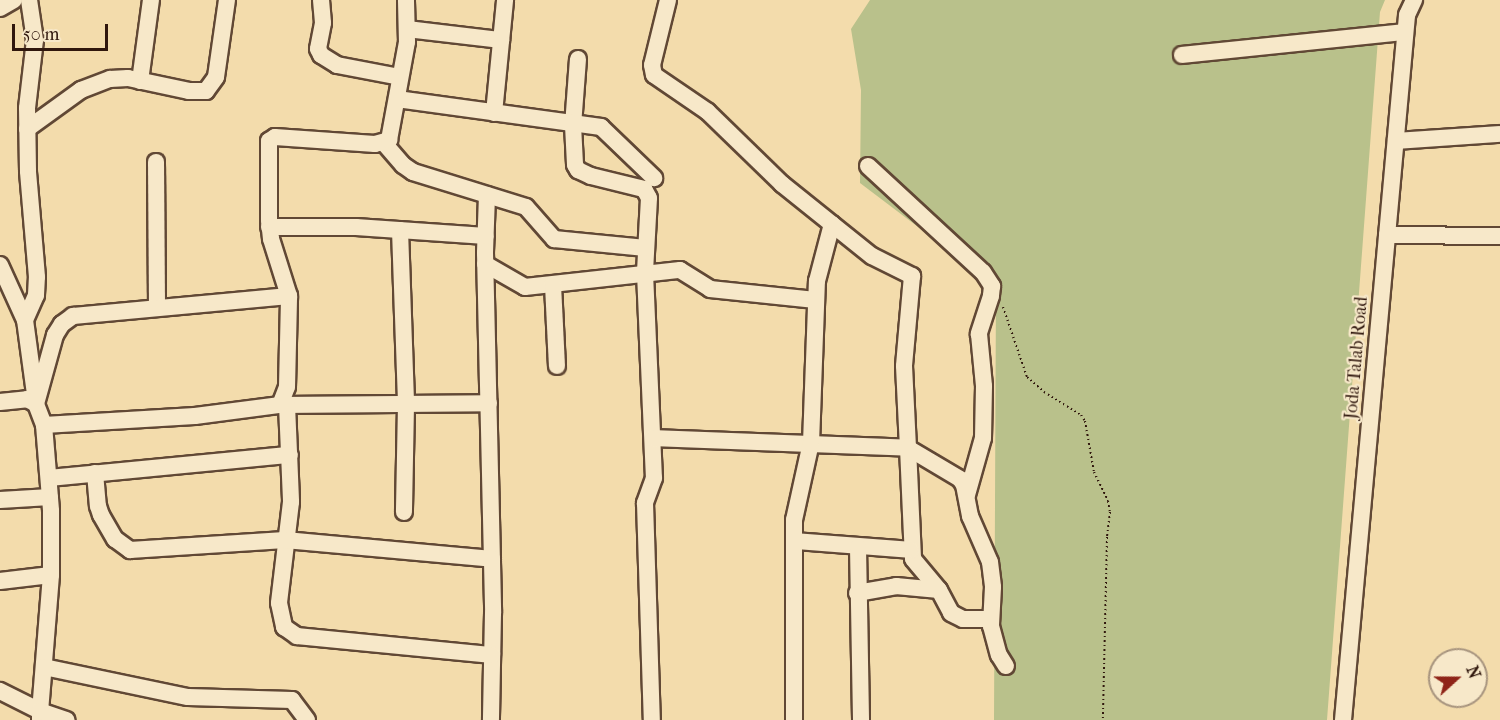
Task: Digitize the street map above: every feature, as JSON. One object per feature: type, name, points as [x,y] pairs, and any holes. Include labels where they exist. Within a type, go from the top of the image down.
[{"type":"street","points":[[0,8],[14,0]]},
{"type":"street","points":[[25,320],[36,295],[37,277],[27,129],[27,108],[35,40],[29,0]]},
{"type":"street","points":[[140,81],[151,0]]},
{"type":"street","points":[[27,129],[94,83],[110,79],[140,81],[200,93],[211,88],[216,77],[227,0]]},
{"type":"street","points":[[321,0],[323,23],[318,49],[321,56],[337,65],[400,77]]},
{"type":"street","points":[[406,0],[407,29],[389,140],[384,143],[275,137],[269,141],[267,149],[270,227],[289,296],[287,387],[284,405],[290,455],[291,519],[285,540],[279,603],[284,627],[290,633],[492,655]]},
{"type":"street","points":[[494,113],[505,0]]},
{"type":"street","points":[[668,0],[652,73],[708,112],[782,184],[872,256],[912,276],[904,366],[913,559],[939,590],[955,616],[970,620],[990,619]]},
{"type":"street","name":"Joda Talab Road","points":[[1343,720],[1405,32],[1407,15],[1414,0]]},
{"type":"street","points":[[407,29],[501,40]]},
{"type":"street","points":[[1182,55],[1405,32]]},
{"type":"street","points":[[578,59],[573,125],[573,159],[578,170],[647,191],[649,198],[645,273],[654,478],[645,503],[652,720]]},
{"type":"street","points":[[397,99],[605,129],[654,178]]},
{"type":"street","points":[[1396,141],[1500,134]]},
{"type":"street","points":[[384,143],[403,165],[413,172],[526,207],[554,239],[646,248]]},
{"type":"street","points":[[156,162],[157,307]]},
{"type":"street","points":[[868,166],[983,272],[992,286],[992,296],[979,334],[984,386],[984,438],[967,495]]},
{"type":"street","points":[[487,195],[485,264],[492,558],[491,720]]},
{"type":"street","points":[[794,720],[794,520],[811,442],[815,300],[821,262],[832,224]]},
{"type":"street","points":[[270,227],[400,230],[486,236]]},
{"type":"street","points":[[400,230],[406,405],[404,512]]},
{"type":"street","points":[[1388,235],[1500,236]]},
{"type":"street","points":[[485,264],[525,287],[680,270],[710,289],[815,300]]},
{"type":"street","points":[[0,265],[25,320],[36,404],[44,425],[49,478],[51,575],[40,716]]},
{"type":"street","points":[[553,285],[557,366]]},
{"type":"street","points":[[36,404],[55,335],[62,324],[73,316],[289,296]]},
{"type":"street","points":[[0,402],[27,399],[36,404]]},
{"type":"street","points":[[44,425],[195,416],[284,405],[489,403]]},
{"type":"street","points":[[653,438],[811,442],[909,448],[960,479],[967,495],[970,516],[986,552],[992,574],[990,619],[993,638],[1006,666]]},
{"type":"street","points":[[49,478],[290,455]]},
{"type":"street","points":[[95,473],[101,515],[115,539],[130,549],[285,540],[492,558]]},
{"type":"street","points":[[0,500],[50,497]]},
{"type":"street","points":[[795,541],[911,550]]},
{"type":"street","points":[[858,547],[861,720]]},
{"type":"street","points":[[0,581],[51,575]]},
{"type":"street","points":[[857,593],[896,586],[939,590]]},
{"type":"street","points":[[44,667],[188,697],[292,700],[307,720]]},
{"type":"street","points":[[0,691],[40,716],[66,720]]},
{"type":"path","points":[[992,286],[1005,314],[1027,377],[1044,392],[1081,415],[1085,421],[1094,472],[1108,501],[1110,512],[1107,537],[1103,720]]},
{"type":"green space","points":[[870,0],[1385,0],[1380,12],[1327,720],[994,720],[996,286],[860,183],[861,90],[851,29]]}]
